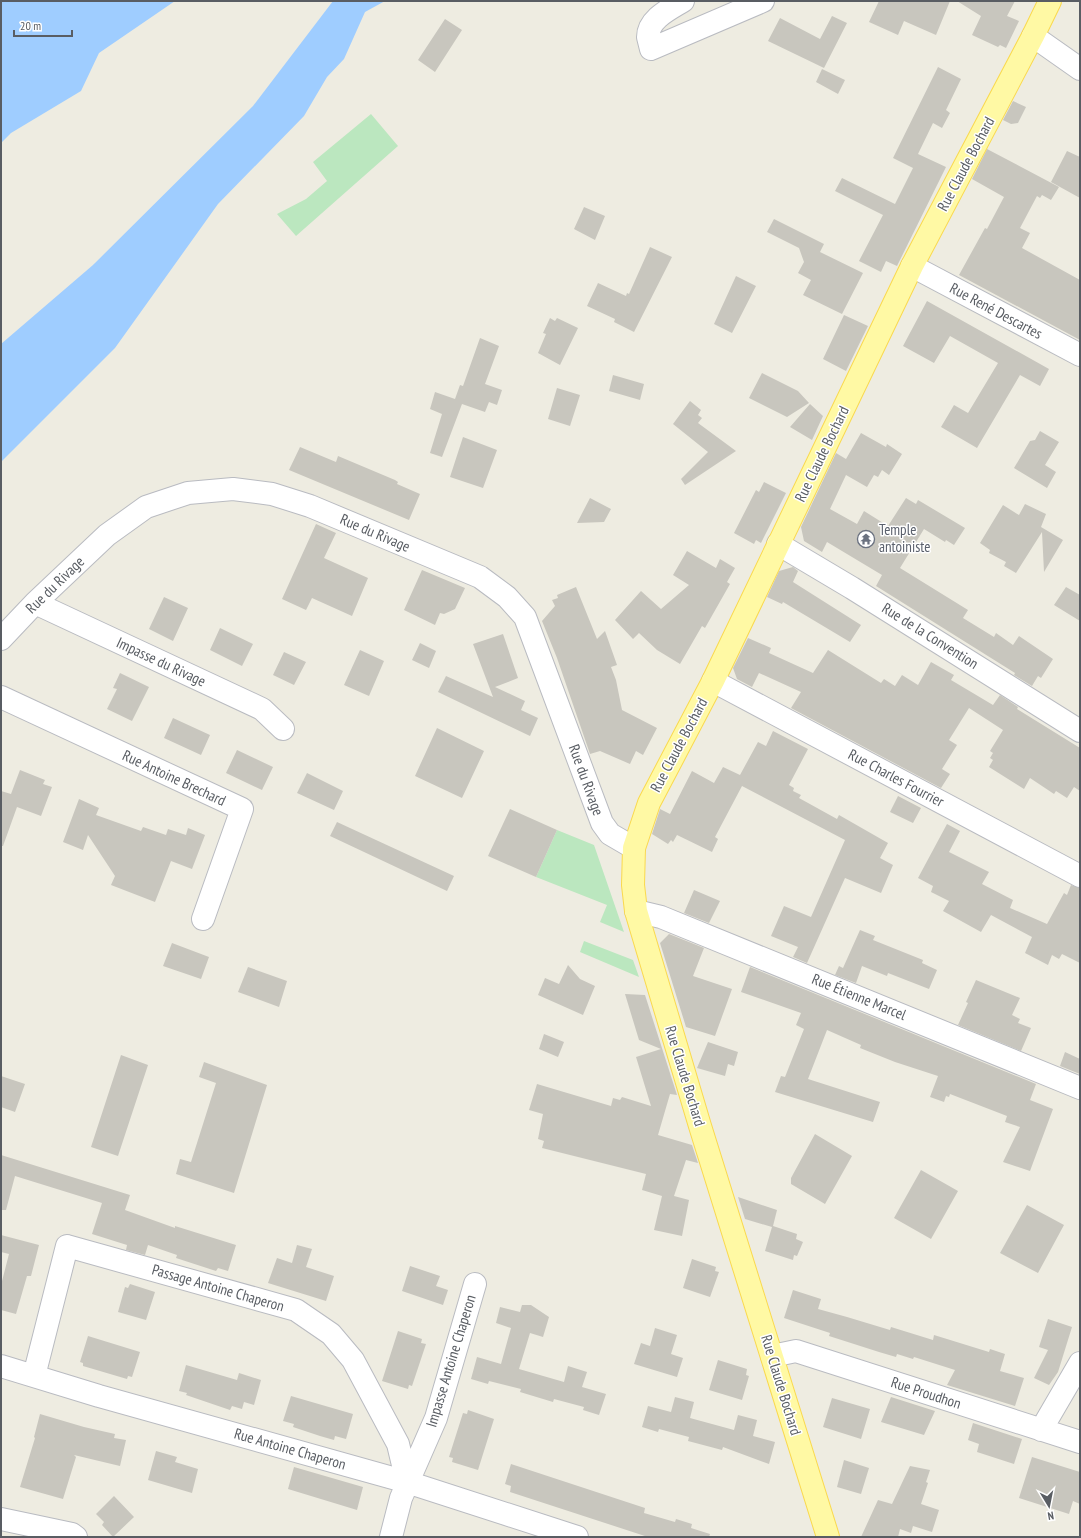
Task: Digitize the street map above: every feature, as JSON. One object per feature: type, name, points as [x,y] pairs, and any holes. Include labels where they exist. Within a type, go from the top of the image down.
[{"type":"main road","name":"Rue Claude Bochard","points":[[828,1537],[700,1126],[636,911],[633,885],[634,848],[648,803],[713,681],[912,266],[1050,1]]},
{"type":"street","points":[[683,1],[658,17],[651,25],[648,36],[651,49],[763,1]]},
{"type":"street","points":[[1033,36],[1080,69]]},
{"type":"street","name":"Rue René Descartes","points":[[912,266],[1080,355]]},
{"type":"street","name":"Rue du Rivage","points":[[1,639],[35,603],[107,535],[146,507],[188,493],[233,489],[272,494],[310,506],[480,577],[513,603],[525,617],[602,823],[610,834],[634,848]]},
{"type":"street","name":"Rue de la Convention","points":[[778,544],[852,588],[1080,731]]},
{"type":"street","name":"Impasse du Rivage","points":[[35,603],[262,709],[283,729]]},
{"type":"street","name":"Rue Charles Fourrier","points":[[713,681],[1080,876]]},
{"type":"street","name":"Rue Antoine Brechard","points":[[1,697],[242,810],[203,919]]},
{"type":"street","name":"Rue Étienne Marcel","points":[[636,911],[661,917],[1080,1088]]},
{"type":"street","name":"Passage Antoine Chaperon","points":[[34,1376],[67,1246],[296,1310],[331,1334],[353,1360],[398,1444],[407,1482]]},
{"type":"street","name":"Impasse Antoine Chaperon","points":[[391,1537],[401,1498],[407,1482],[436,1418],[475,1284]]},
{"type":"street","name":"Rue Proudhon","points":[[772,1356],[796,1351],[1080,1442]]},
{"type":"street","points":[[1041,1430],[1080,1363]]},
{"type":"street","name":"Rue Antoine Chaperon","points":[[1,1366],[407,1482],[577,1537]]},
{"type":"street","points":[[1,1519],[72,1534],[76,1537]]},
{"type":"green space","points":[[371,114],[398,146],[296,236],[277,214],[306,199],[327,181],[313,162]]},
{"type":"green space","points":[[557,830],[594,845],[624,932],[600,922],[607,905],[536,877]]},
{"type":"green space","points":[[584,941],[633,960],[639,977],[580,952]]},
{"type":"water","points":[[1,1],[175,1],[99,53],[81,91],[11,133],[1,143]]},
{"type":"water","points":[[333,1],[385,1],[365,12],[344,59],[327,77],[304,116],[218,204],[115,348],[1,462],[1,344],[93,265],[253,106]]},
{"type":"building","points":[[879,1],[950,1],[936,35],[904,21],[898,35],[869,22]]},
{"type":"building","points":[[957,1],[1015,1],[1007,16],[1019,21],[1006,48],[1000,45],[998,47],[972,35],[981,16]]},
{"type":"building","points":[[832,16],[847,23],[824,68],[768,41],[780,18],[820,39]]},
{"type":"building","points":[[445,19],[462,30],[435,72],[418,60]]},
{"type":"building","points":[[938,67],[961,79],[946,110],[950,113],[942,128],[933,123],[918,154],[946,167],[897,266],[886,261],[881,272],[859,261],[883,215],[835,191],[842,178],[895,204],[913,168],[893,158]]},
{"type":"building","points":[[822,69],[845,80],[838,94],[816,82]]},
{"type":"building","points":[[1013,101],[1026,107],[1018,123],[1011,124],[1003,120]]},
{"type":"building","points":[[987,149],[1059,187],[1051,200],[1042,195],[1040,198],[1037,196],[1020,228],[1030,233],[1022,248],[1080,280],[1080,340],[959,275],[985,228],[987,229],[1004,197],[972,179]]},
{"type":"building","points":[[1067,151],[1080,157],[1080,198],[1051,182]]},
{"type":"building","points":[[584,207],[605,216],[595,240],[574,229]]},
{"type":"building","points":[[774,219],[824,244],[820,252],[863,273],[842,314],[803,295],[811,280],[798,273],[804,262],[799,248],[767,232]]},
{"type":"building","points":[[650,247],[672,257],[634,332],[614,322],[615,319],[587,306],[598,283],[626,296],[627,293],[629,294]]},
{"type":"building","points":[[736,276],[756,286],[732,333],[714,324]]},
{"type":"building","points":[[927,301],[1049,369],[1040,386],[1020,375],[977,448],[941,427],[954,405],[968,413],[998,363],[950,336],[934,363],[903,346]]},
{"type":"building","points":[[844,315],[868,326],[846,371],[823,359]]},
{"type":"building","points":[[550,318],[555,321],[557,318],[578,328],[560,365],[538,353],[546,334],[543,333]]},
{"type":"building","points":[[480,338],[499,346],[485,384],[502,390],[497,405],[489,402],[485,412],[462,404],[442,457],[430,453],[442,414],[430,409],[435,392],[455,399],[460,385],[463,386]]},
{"type":"building","points":[[762,373],[798,391],[809,403],[787,417],[749,398]]},
{"type":"building","points":[[613,375],[644,384],[640,400],[609,391]]},
{"type":"building","points":[[557,388],[580,395],[570,426],[548,419]]},
{"type":"building","points":[[690,401],[701,410],[698,415],[702,418],[698,423],[736,451],[685,485],[681,479],[708,452],[673,424]]},
{"type":"building","points":[[810,404],[823,416],[812,440],[790,427]]},
{"type":"building","points":[[1040,431],[1059,442],[1045,465],[1056,472],[1047,488],[1014,468],[1030,441],[1035,440]]},
{"type":"building","points":[[861,433],[886,447],[887,444],[902,454],[889,475],[882,470],[878,477],[874,475],[867,487],[846,475],[830,509],[857,524],[864,511],[888,526],[906,498],[916,504],[918,500],[965,528],[954,545],[946,540],[945,542],[924,529],[900,568],[968,610],[963,618],[994,637],[996,633],[1013,645],[1019,636],[1053,659],[1041,678],[1038,676],[1032,686],[1014,675],[1015,673],[876,586],[882,575],[827,542],[822,552],[804,541],[801,527],[836,453],[846,459]]},
{"type":"building","points":[[463,437],[497,450],[483,488],[450,477]]},
{"type":"building","points":[[300,447],[336,462],[338,456],[395,480],[398,482],[397,484],[420,494],[409,520],[289,470]]},
{"type":"building","points":[[764,482],[786,493],[761,543],[756,540],[754,544],[734,533],[756,490],[759,492]]},
{"type":"building","points":[[590,498],[611,509],[604,522],[577,523]]},
{"type":"building","points":[[1025,504],[1046,514],[1041,527],[1063,540],[1044,572],[1042,532],[1016,573],[1004,566],[1006,562],[989,553],[990,550],[980,543],[1003,505],[1019,515]]},
{"type":"building","points":[[316,524],[336,533],[324,558],[368,578],[352,616],[312,598],[306,610],[282,599]]},
{"type":"building","points":[[687,551],[716,568],[720,559],[735,568],[727,582],[730,584],[705,628],[702,626],[680,664],[657,650],[639,633],[633,639],[615,620],[641,591],[661,609],[689,585],[673,575]]},
{"type":"building","points":[[793,567],[798,571],[793,582],[861,625],[850,642],[783,602],[782,604],[767,597],[779,571]]},
{"type":"building","points":[[422,570],[465,588],[455,609],[444,614],[440,613],[435,625],[404,610]]},
{"type":"building","points":[[576,587],[597,639],[605,631],[617,665],[611,667],[616,680],[622,710],[657,728],[643,755],[636,751],[630,764],[600,751],[590,754],[557,658],[542,621],[555,606],[552,600],[558,598],[557,595]]},
{"type":"building","points":[[1066,587],[1080,595],[1080,621],[1054,605]]},
{"type":"building","points":[[164,597],[188,608],[173,641],[149,629]]},
{"type":"building","points":[[220,628],[253,644],[242,666],[210,650]]},
{"type":"building","points":[[503,634],[518,678],[495,687],[525,701],[521,710],[538,718],[530,736],[438,692],[446,676],[493,697],[473,644]]},
{"type":"building","points":[[748,638],[771,648],[769,653],[813,673],[828,650],[881,683],[884,679],[895,686],[902,675],[918,685],[931,662],[954,675],[951,680],[993,705],[1000,695],[1018,707],[1017,709],[1080,748],[1080,791],[1074,787],[1067,798],[1056,791],[1054,794],[1030,778],[1024,789],[989,767],[993,760],[990,758],[993,753],[990,751],[1003,730],[969,708],[949,740],[957,745],[942,769],[950,774],[941,788],[791,708],[801,692],[759,673],[752,687],[737,679],[733,668]]},
{"type":"building","points":[[420,643],[436,651],[429,668],[412,660]]},
{"type":"building","points":[[360,650],[384,661],[369,696],[344,685]]},
{"type":"building","points":[[284,652],[306,662],[294,685],[273,675]]},
{"type":"building","points":[[120,673],[149,687],[132,721],[107,709],[117,689],[113,688]]},
{"type":"building","points":[[173,718],[210,735],[201,755],[164,738]]},
{"type":"building","points":[[437,728],[484,751],[462,798],[415,776]]},
{"type":"building","points":[[773,731],[808,749],[789,785],[794,788],[793,791],[801,795],[799,798],[837,819],[839,815],[888,843],[880,858],[893,865],[881,893],[845,878],[807,963],[793,957],[798,947],[771,936],[784,906],[811,917],[845,840],[742,786],[715,837],[718,839],[712,852],[677,835],[673,842],[671,840],[668,844],[652,834],[660,809],[670,814],[692,771],[714,783],[723,767],[740,775],[758,742],[766,746]]},
{"type":"building","points":[[237,750],[273,767],[262,790],[226,773]]},
{"type":"building","points":[[20,770],[45,780],[43,784],[52,787],[41,816],[17,807],[3,846],[1,846],[1,791],[11,794]]},
{"type":"building","points":[[307,773],[343,791],[334,810],[297,793]]},
{"type":"building","points":[[898,796],[921,808],[913,823],[890,812]]},
{"type":"building","points":[[79,799],[99,808],[96,815],[141,831],[143,827],[166,835],[168,829],[186,835],[188,828],[205,835],[192,869],[171,861],[155,902],[111,885],[115,876],[88,835],[83,850],[63,842]]},
{"type":"building","points":[[510,809],[557,830],[536,877],[488,856]]},
{"type":"building","points":[[337,822],[454,876],[447,891],[330,836]]},
{"type":"building","points":[[947,824],[960,831],[949,852],[989,872],[982,884],[1013,900],[1010,908],[1047,924],[1064,893],[1067,895],[1071,885],[1080,888],[1080,963],[1062,954],[1059,959],[1052,955],[1048,965],[1025,953],[1032,937],[991,915],[981,932],[943,911],[949,901],[931,892],[933,886],[918,878]]},
{"type":"building","points":[[694,890],[720,901],[709,923],[684,913]]},
{"type":"building","points":[[860,930],[875,936],[873,940],[923,960],[922,963],[937,970],[929,989],[888,973],[887,976],[862,966],[856,983],[835,975],[839,966],[843,968]]},
{"type":"building","points":[[669,934],[704,948],[693,976],[732,989],[715,1036],[686,1027],[660,943]]},
{"type":"building","points":[[172,943],[209,957],[201,979],[163,966]]},
{"type":"building","points":[[568,965],[580,979],[595,986],[583,1015],[538,995],[545,978],[559,984]]},
{"type":"building","points":[[248,967],[287,981],[279,1007],[238,992]]},
{"type":"building","points":[[750,967],[1036,1084],[1030,1100],[1053,1109],[1030,1171],[1003,1162],[1020,1127],[1005,1122],[1007,1116],[950,1094],[949,1097],[946,1096],[944,1102],[930,1097],[938,1076],[895,1062],[860,1048],[861,1045],[827,1030],[808,1079],[880,1102],[873,1122],[775,1092],[781,1076],[785,1077],[804,1029],[796,1025],[801,1013],[741,992]]},
{"type":"building","points":[[976,980],[1020,998],[1012,1015],[1020,1019],[1018,1023],[1031,1028],[1021,1051],[958,1025]]},
{"type":"building","points":[[625,994],[645,995],[677,1095],[670,1094],[658,1135],[692,1145],[698,1163],[686,1160],[674,1196],[689,1200],[682,1236],[654,1230],[662,1196],[642,1190],[646,1174],[542,1148],[544,1141],[538,1139],[543,1114],[529,1110],[537,1084],[611,1106],[613,1098],[620,1100],[622,1097],[651,1106],[636,1057],[661,1049],[639,1040]]},
{"type":"building","points":[[544,1034],[564,1042],[558,1057],[539,1049]]},
{"type":"building","points":[[708,1042],[738,1052],[734,1066],[728,1064],[725,1076],[697,1068]]},
{"type":"building","points":[[1065,1052],[1080,1059],[1080,1074],[1060,1066]]},
{"type":"building","points":[[121,1055],[148,1065],[118,1156],[91,1147]]},
{"type":"building","points":[[204,1062],[267,1085],[234,1193],[176,1174],[180,1159],[191,1162],[216,1083],[199,1077]]},
{"type":"building","points":[[1,1076],[25,1084],[15,1112],[1,1107]]},
{"type":"building","points":[[815,1134],[852,1156],[825,1204],[791,1184],[791,1178]]},
{"type":"building","points":[[1,1155],[130,1195],[125,1210],[175,1228],[175,1226],[236,1245],[228,1271],[218,1268],[216,1271],[176,1258],[177,1255],[148,1245],[145,1255],[126,1250],[127,1245],[92,1234],[102,1203],[15,1176],[6,1210],[1,1210]]},
{"type":"building","points":[[921,1170],[958,1191],[931,1239],[894,1218]]},
{"type":"building","points":[[738,1197],[777,1210],[773,1226],[797,1234],[796,1239],[803,1242],[797,1256],[794,1255],[793,1260],[765,1251],[772,1227],[745,1219]]},
{"type":"building","points":[[1027,1205],[1064,1225],[1038,1273],[1000,1253]]},
{"type":"building","points":[[1,1235],[39,1245],[31,1276],[27,1276],[16,1314],[1,1310],[1,1285],[9,1254],[1,1252]]},
{"type":"building","points":[[297,1245],[312,1249],[306,1267],[334,1276],[326,1301],[268,1283],[277,1258],[292,1263]]},
{"type":"building","points":[[692,1259],[716,1267],[715,1271],[719,1272],[710,1297],[683,1288]]},
{"type":"building","points":[[410,1266],[440,1276],[436,1286],[448,1290],[443,1305],[402,1291]]},
{"type":"building","points":[[130,1284],[155,1292],[146,1320],[118,1312],[125,1287],[128,1288]]},
{"type":"building","points":[[793,1290],[821,1299],[818,1309],[890,1330],[891,1327],[933,1340],[934,1335],[989,1352],[990,1349],[1005,1354],[1000,1371],[1024,1378],[1015,1406],[947,1385],[955,1370],[914,1357],[913,1359],[897,1354],[896,1357],[879,1352],[829,1336],[830,1333],[784,1318]]},
{"type":"building","points":[[522,1305],[531,1305],[549,1317],[543,1337],[530,1333],[519,1369],[564,1382],[568,1366],[587,1372],[582,1387],[606,1394],[599,1415],[583,1410],[584,1407],[554,1399],[553,1402],[520,1392],[521,1389],[489,1381],[488,1384],[471,1379],[477,1357],[501,1364],[511,1328],[496,1323],[500,1307],[520,1312]]},
{"type":"building","points":[[1048,1319],[1072,1327],[1058,1372],[1049,1385],[1034,1378],[1048,1350],[1039,1347]]},
{"type":"building","points":[[655,1328],[677,1335],[671,1354],[683,1358],[677,1377],[634,1364],[641,1343],[650,1346]]},
{"type":"building","points":[[398,1331],[422,1339],[421,1343],[426,1344],[412,1386],[409,1385],[408,1389],[382,1381]]},
{"type":"building","points":[[88,1336],[140,1352],[132,1377],[128,1376],[127,1379],[83,1366],[83,1363],[80,1362]]},
{"type":"building","points":[[718,1360],[747,1369],[746,1375],[749,1376],[742,1400],[709,1390]]},
{"type":"building","points":[[186,1365],[237,1380],[239,1373],[261,1380],[254,1405],[244,1402],[242,1409],[232,1406],[230,1410],[186,1395],[187,1393],[179,1391]]},
{"type":"building","points":[[291,1396],[353,1414],[346,1439],[335,1436],[334,1440],[320,1436],[293,1427],[294,1424],[283,1421]]},
{"type":"building","points":[[675,1397],[694,1402],[690,1418],[734,1430],[738,1415],[757,1420],[753,1436],[775,1442],[769,1464],[723,1447],[722,1450],[688,1441],[689,1437],[659,1429],[658,1432],[642,1427],[648,1406],[671,1412]]},
{"type":"building","points":[[891,1397],[935,1411],[924,1435],[881,1422]]},
{"type":"building","points":[[832,1398],[870,1409],[861,1439],[823,1427]]},
{"type":"building","points":[[468,1410],[494,1419],[478,1470],[452,1462],[453,1458],[449,1457],[463,1413],[467,1414]]},
{"type":"building","points":[[40,1414],[84,1427],[115,1434],[114,1438],[126,1440],[120,1466],[74,1455],[76,1457],[63,1499],[20,1487],[35,1438]]},
{"type":"building","points":[[973,1423],[1022,1439],[1014,1464],[977,1452],[979,1444],[968,1440]]},
{"type":"building","points":[[156,1451],[177,1457],[175,1462],[198,1469],[192,1493],[148,1480]]},
{"type":"building","points":[[1032,1457],[1080,1472],[1080,1504],[1073,1501],[1069,1514],[1019,1498]]},
{"type":"building","points":[[844,1460],[869,1468],[861,1494],[837,1487]]},
{"type":"building","points":[[511,1464],[645,1508],[644,1513],[675,1522],[676,1519],[692,1524],[691,1528],[710,1534],[709,1537],[648,1537],[510,1492],[511,1486],[505,1484]]},
{"type":"building","points":[[910,1466],[930,1470],[926,1482],[928,1483],[921,1504],[939,1510],[932,1532],[913,1526],[911,1533],[900,1529],[898,1537],[861,1537],[878,1500],[892,1504]]},
{"type":"building","points":[[294,1467],[363,1487],[357,1510],[288,1489]]},
{"type":"building","points":[[114,1496],[134,1517],[113,1537],[102,1525],[104,1522],[96,1514]]},
{"type":"place","name":"Temple antoiniste","points":[[866,539]]}]
